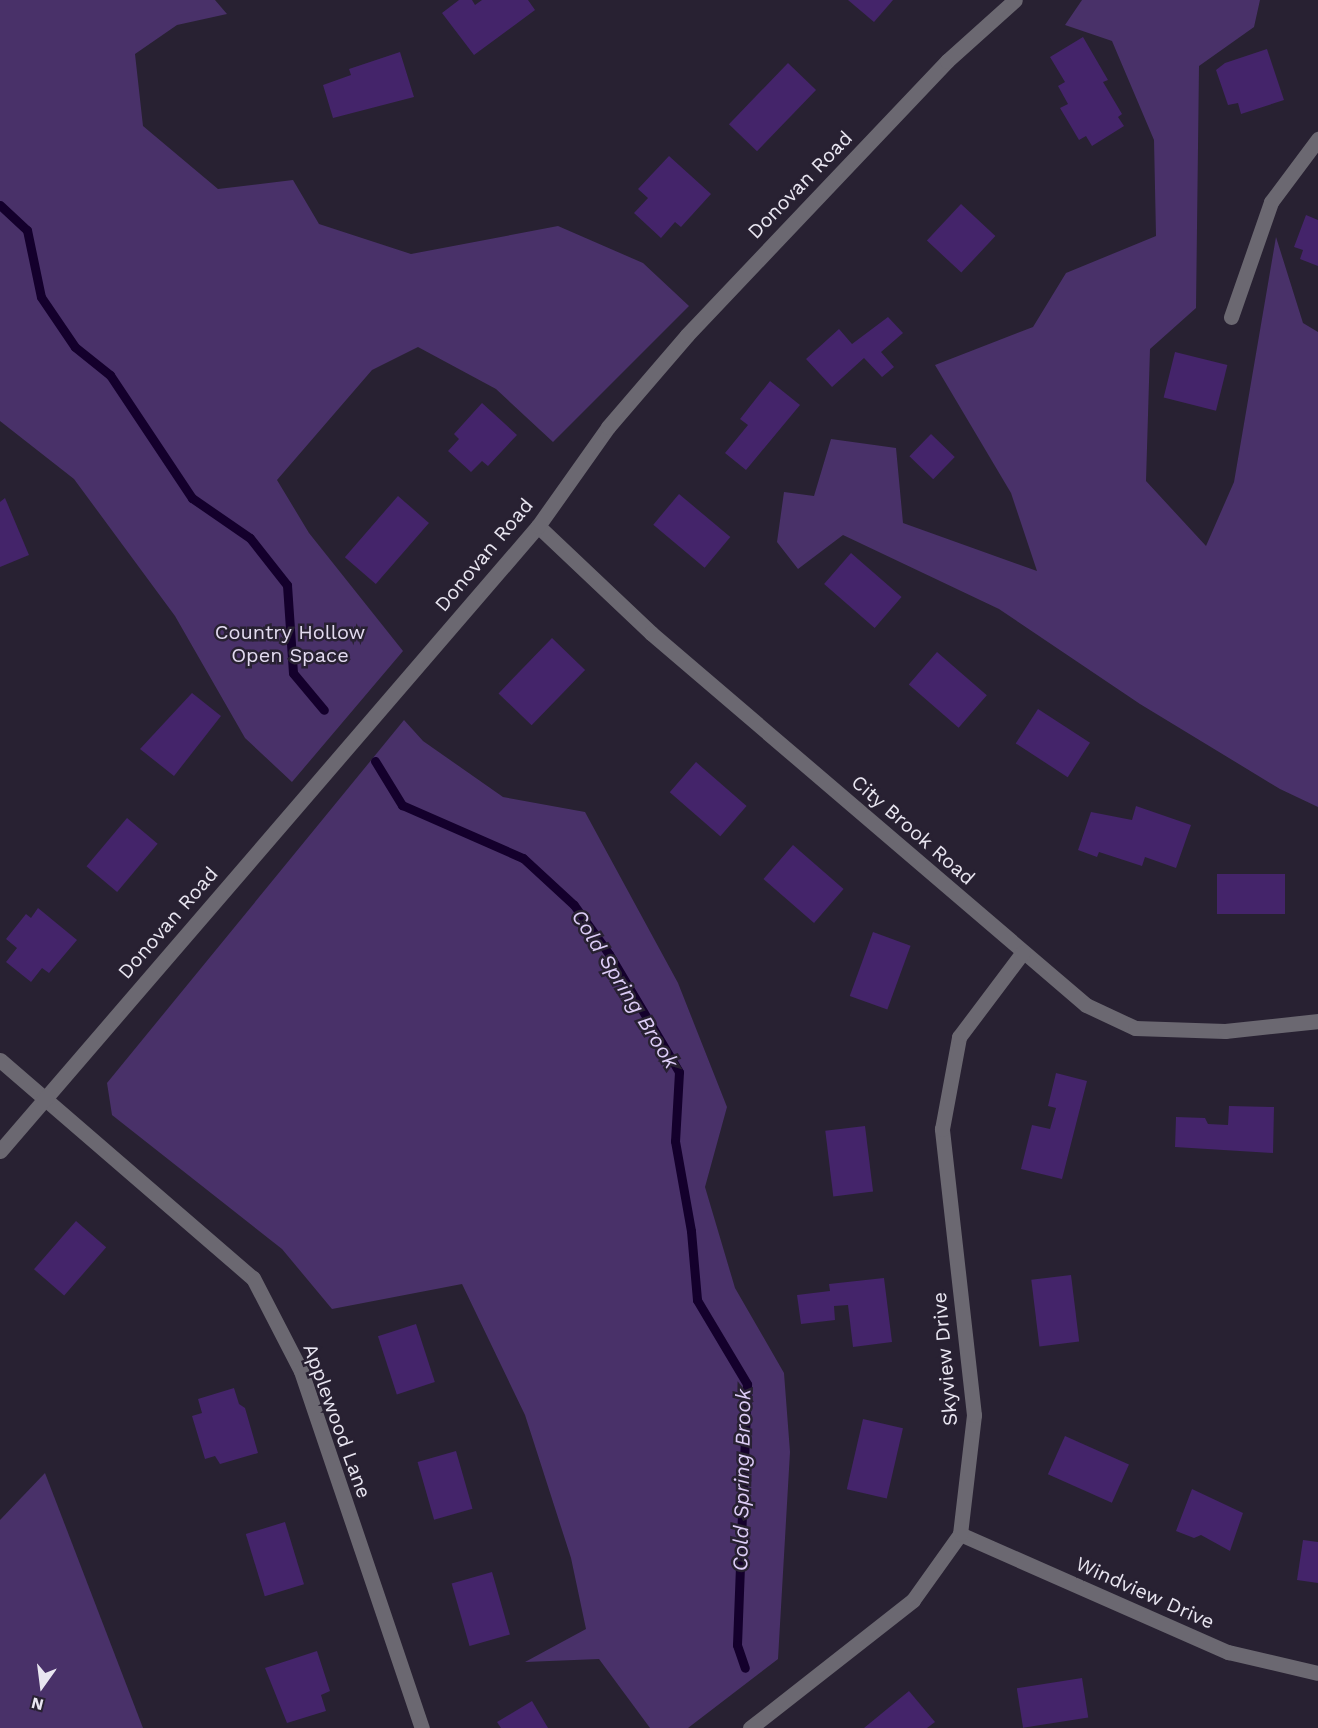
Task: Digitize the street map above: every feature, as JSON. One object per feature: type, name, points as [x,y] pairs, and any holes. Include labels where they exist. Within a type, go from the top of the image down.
[{"type":"street","name":"Donovan Road","points":[[0,1151],[538,526],[608,427],[687,335],[947,61],[1015,0]]},
{"type":"street","points":[[1231,317],[1271,202],[1318,140]]},
{"type":"street","name":"City Brook Road","points":[[538,526],[651,633],[1086,1005],[1135,1028],[1224,1031],[1318,1021]]},
{"type":"street","name":"Skyview Drive","points":[[750,1728],[913,1600],[960,1534],[974,1415],[942,1129],[959,1037],[1023,952]]},
{"type":"street","name":"Applewood Lane","points":[[0,1060],[253,1278],[300,1371],[422,1728]]},
{"type":"street","name":"Windview Drive","points":[[960,1534],[1228,1652],[1318,1673]]},
{"type":"green space","name":"Country Hollow Open Space","points":[[0,0],[215,0],[227,14],[177,25],[135,54],[143,126],[218,189],[293,180],[319,224],[411,254],[558,226],[643,263],[689,306],[553,442],[496,389],[418,347],[372,370],[277,480],[309,533],[403,651],[292,782],[245,738],[175,616],[74,479],[0,421]]},
{"type":"green space","points":[[1082,0],[1260,0],[1254,27],[1199,66],[1196,308],[1150,349],[1146,481],[1206,546],[1234,482],[1276,237],[1303,323],[1318,332],[1318,807],[1280,789],[1140,704],[999,609],[843,535],[798,569],[777,542],[784,492],[814,496],[831,439],[896,448],[903,523],[1037,571],[1011,493],[935,365],[1033,327],[1066,273],[1156,236],[1154,140],[1112,41],[1065,25]]},
{"type":"green space","points":[[404,720],[423,741],[503,797],[585,812],[678,983],[727,1107],[705,1187],[735,1288],[784,1373],[790,1452],[778,1659],[688,1728],[650,1728],[599,1659],[525,1662],[586,1629],[571,1558],[525,1415],[462,1284],[332,1309],[282,1249],[112,1115],[107,1083]]},
{"type":"green space","points":[[45,1473],[143,1728],[0,1728],[0,1520]]},
{"type":"building","points":[[459,0],[472,0],[475,5],[482,0],[528,0],[535,10],[474,55],[442,13]]},
{"type":"building","points":[[848,0],[893,0],[874,22]]},
{"type":"building","points":[[1083,37],[1108,80],[1103,82],[1122,114],[1118,117],[1124,126],[1092,146],[1086,136],[1079,140],[1060,108],[1068,104],[1058,86],[1065,82],[1050,57]]},
{"type":"building","points":[[1267,49],[1284,100],[1241,114],[1238,103],[1228,105],[1216,70],[1225,63]]},
{"type":"building","points":[[400,52],[414,97],[333,118],[323,85],[351,75],[349,69]]},
{"type":"building","points":[[788,63],[816,90],[757,151],[729,124]]},
{"type":"building","points":[[669,156],[711,194],[681,227],[675,222],[661,238],[634,213],[648,198],[638,189]]},
{"type":"building","points":[[961,204],[995,236],[961,273],[927,241]]},
{"type":"building","points":[[1306,215],[1318,220],[1318,266],[1300,259],[1303,250],[1294,247]]},
{"type":"building","points":[[888,317],[903,333],[881,352],[894,367],[882,377],[864,358],[832,387],[806,359],[839,329],[852,344]]},
{"type":"building","points":[[1175,352],[1227,365],[1216,411],[1164,398]]},
{"type":"building","points":[[770,381],[800,405],[746,470],[725,453],[748,425],[740,419]]},
{"type":"building","points":[[482,403],[517,435],[488,466],[482,461],[471,472],[448,451],[459,439],[454,434]]},
{"type":"building","points":[[931,434],[955,457],[933,479],[909,456]]},
{"type":"building","points":[[679,494],[730,537],[705,568],[653,525]]},
{"type":"building","points":[[398,496],[429,523],[376,584],[345,557]]},
{"type":"building","points":[[5,498],[29,555],[0,567],[0,502]]},
{"type":"building","points":[[851,553],[902,597],[875,628],[824,584]]},
{"type":"building","points":[[552,638],[585,670],[532,725],[499,693]]},
{"type":"building","points":[[937,652],[987,695],[959,728],[909,684]]},
{"type":"building","points":[[192,693],[221,716],[174,776],[140,749]]},
{"type":"building","points":[[1038,709],[1090,743],[1068,777],[1016,743]]},
{"type":"building","points":[[696,762],[747,806],[720,836],[670,792]]},
{"type":"building","points":[[1136,806],[1191,825],[1176,868],[1145,857],[1142,866],[1099,852],[1097,857],[1078,850],[1091,812],[1132,820]]},
{"type":"building","points":[[127,818],[158,844],[117,892],[87,866]]},
{"type":"building","points":[[793,845],[844,889],[814,923],[763,879]]},
{"type":"building","points":[[1217,874],[1285,874],[1285,914],[1217,914]]},
{"type":"building","points":[[38,908],[77,940],[49,973],[42,968],[31,982],[6,962],[17,948],[6,939],[26,914],[31,918]]},
{"type":"building","points":[[873,932],[911,946],[887,1010],[850,996]]},
{"type":"building","points":[[1056,1073],[1087,1081],[1062,1179],[1021,1169],[1032,1125],[1050,1129],[1056,1108],[1048,1106]]},
{"type":"building","points":[[1229,1106],[1274,1107],[1273,1153],[1175,1147],[1176,1117],[1205,1118],[1208,1124],[1228,1125]]},
{"type":"building","points":[[865,1126],[873,1192],[833,1196],[825,1131]]},
{"type":"building","points":[[76,1221],[106,1247],[64,1296],[34,1269]]},
{"type":"building","points":[[1071,1275],[1079,1342],[1039,1346],[1031,1280]]},
{"type":"building","points":[[884,1278],[892,1342],[853,1347],[848,1305],[834,1306],[835,1320],[801,1324],[797,1295],[830,1291],[829,1284]]},
{"type":"building","points":[[416,1324],[435,1382],[397,1394],[378,1336]]},
{"type":"building","points":[[234,1388],[239,1404],[245,1408],[258,1453],[220,1464],[215,1456],[205,1459],[192,1416],[202,1413],[198,1399]]},
{"type":"building","points":[[863,1419],[903,1428],[887,1498],[847,1489]]},
{"type":"building","points":[[1065,1436],[1129,1464],[1112,1503],[1048,1474]]},
{"type":"building","points":[[456,1451],[473,1509],[434,1520],[418,1462]]},
{"type":"building","points":[[1192,1489],[1243,1513],[1230,1551],[1201,1535],[1194,1538],[1176,1531]]},
{"type":"building","points":[[285,1522],[304,1584],[265,1596],[246,1534]]},
{"type":"building","points":[[1303,1540],[1318,1542],[1318,1583],[1297,1580]]},
{"type":"building","points":[[492,1572],[510,1634],[470,1646],[452,1584]]},
{"type":"building","points":[[317,1651],[330,1691],[321,1695],[326,1711],[287,1723],[265,1668]]},
{"type":"building","points":[[1082,1678],[1088,1718],[1023,1728],[1017,1688]]},
{"type":"building","points":[[909,1691],[935,1722],[927,1728],[864,1728]]},
{"type":"building","points":[[532,1701],[548,1728],[501,1728],[497,1722]]},
{"type":"waterway","name":"Cold Spring Brook","points":[[0,205],[27,230],[41,297],[75,347],[110,375],[192,498],[250,538],[287,585],[293,673],[324,710]]},
{"type":"waterway","name":"Cold Spring Brook","points":[[375,761],[402,805],[523,858],[574,905],[609,954],[679,1072],[675,1141],[691,1231],[697,1300],[747,1384],[737,1645],[745,1668]]}]
